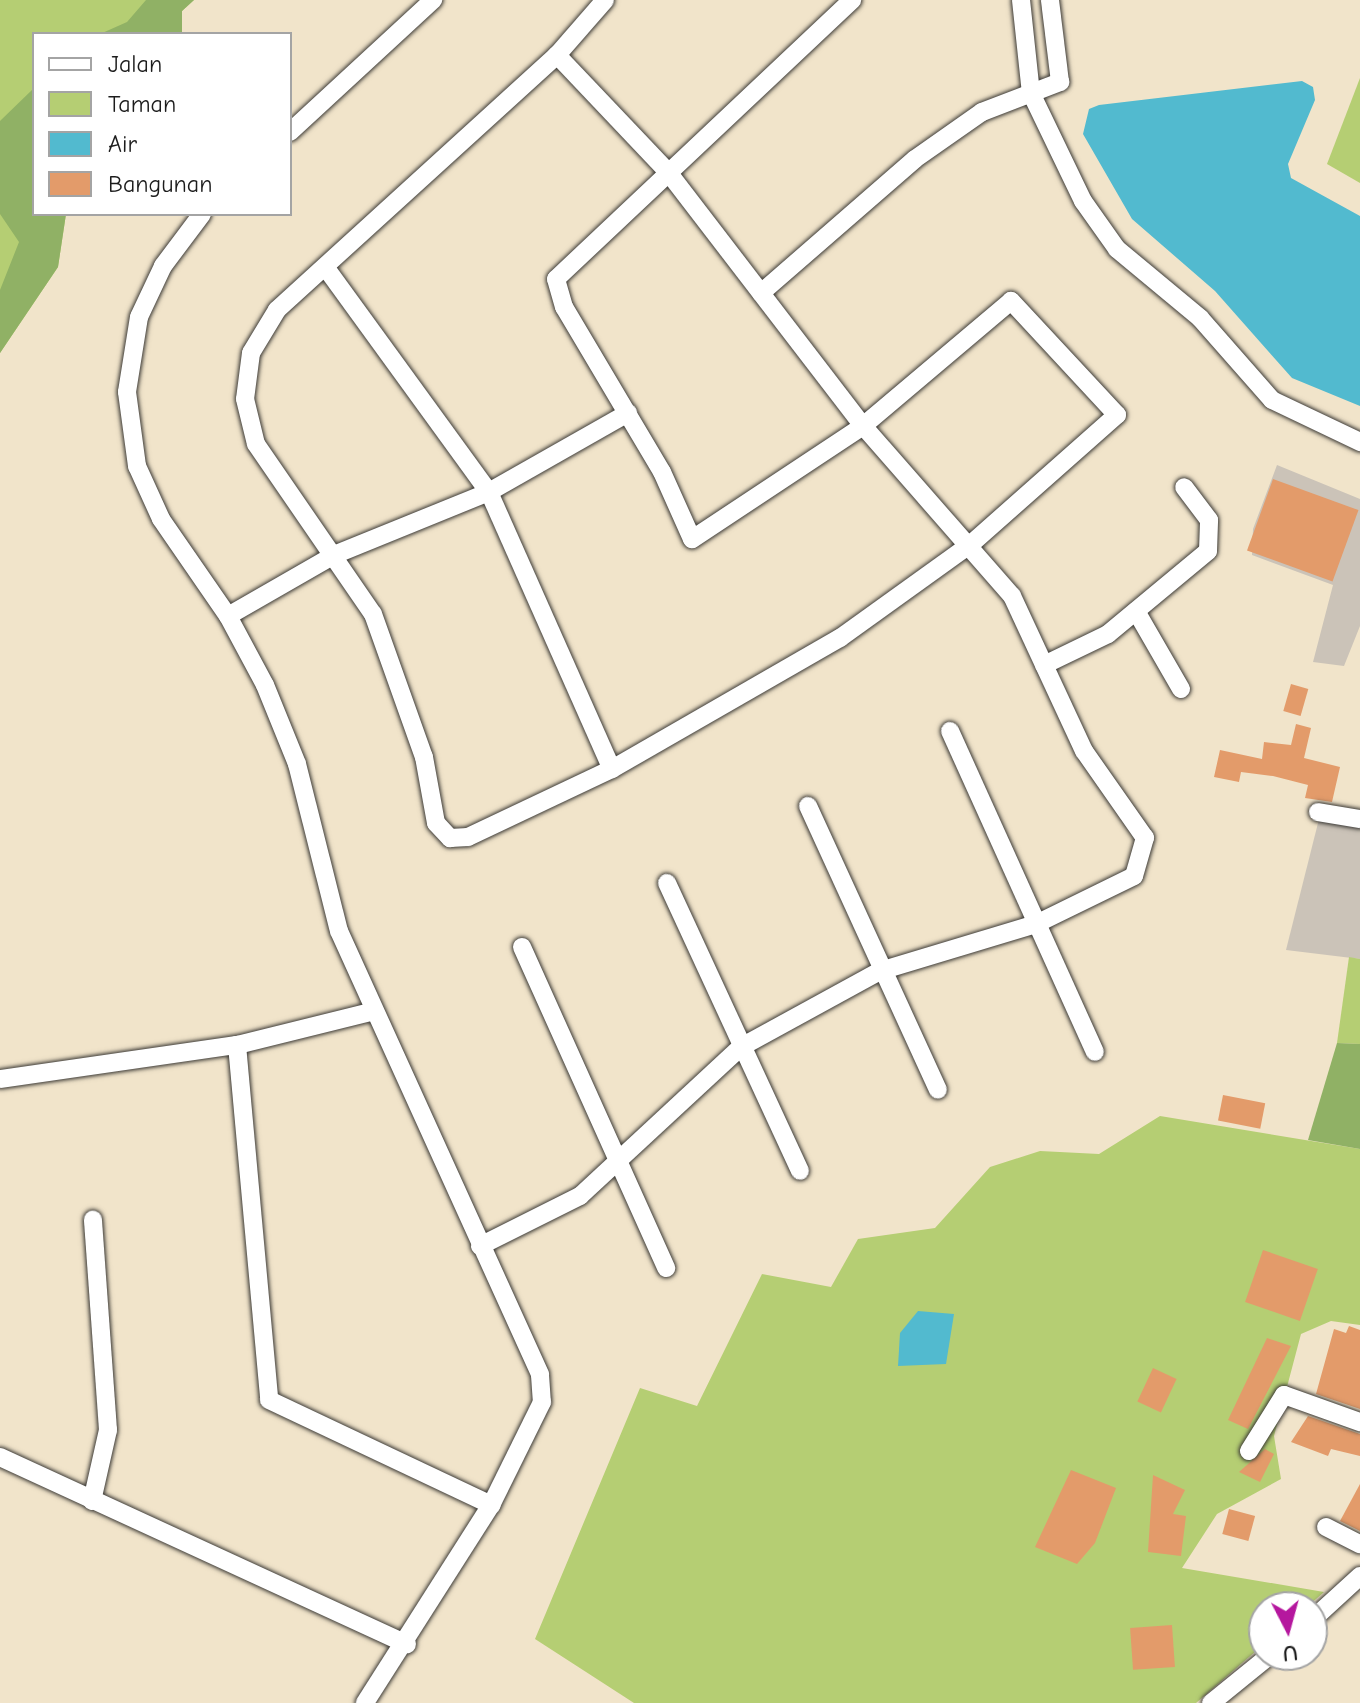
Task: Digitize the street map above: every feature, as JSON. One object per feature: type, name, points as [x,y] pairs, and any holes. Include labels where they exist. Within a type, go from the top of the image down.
[{"type":"street","points":[[292,130],[433,0]]},
{"type":"street","points":[[605,0],[557,55],[277,310],[251,353],[245,399],[256,444],[334,555],[390,656],[424,757],[436,823],[450,838],[468,837],[612,769],[827,646],[971,544],[1117,415],[1011,301],[863,426],[692,539],[628,413],[564,307],[556,279],[667,171],[852,0]]},
{"type":"street","points":[[1021,0],[1031,93],[1083,201],[1117,249],[1200,318],[1272,400],[1360,442]]},
{"type":"street","points":[[761,293],[915,159],[982,112],[1060,82],[1050,0]]},
{"type":"street","points":[[480,1246],[580,1196],[741,1047],[880,971],[1036,924],[1134,876],[1145,838],[1084,751],[1012,596],[971,544],[863,426],[667,171],[557,55]]},
{"type":"street","points":[[200,216],[163,266],[139,317],[127,392],[137,466],[161,519],[228,616],[297,764],[339,931],[540,1375],[542,1402],[491,1505],[407,1644],[365,1703]]},
{"type":"street","points":[[326,268],[489,492],[612,769]]},
{"type":"street","points":[[228,616],[334,555],[489,492],[628,413]]},
{"type":"street","points":[[1044,665],[1108,634],[1208,551],[1209,520],[1184,487]]},
{"type":"street","points":[[1136,611],[1181,689]]},
{"type":"street","points":[[950,731],[1095,1052]]},
{"type":"street","points":[[808,806],[880,971],[938,1090]]},
{"type":"street","points":[[1318,812],[1360,819]]},
{"type":"street","points":[[667,883],[800,1171]]},
{"type":"street","points":[[522,947],[666,1268]]},
{"type":"street","points":[[0,1079],[237,1045],[374,1011]]},
{"type":"street","points":[[237,1045],[269,1400],[491,1505]]},
{"type":"street","points":[[92,1501],[108,1430],[93,1220]]},
{"type":"street","points":[[1249,1451],[1284,1395],[1360,1422]]},
{"type":"street","points":[[0,1457],[407,1644]]},
{"type":"street","points":[[1326,1527],[1360,1544]]},
{"type":"street","points":[[1328,1605],[1360,1576]]},
{"type":"street","points":[[1211,1703],[1232,1694],[1254,1671]]},
{"type":"shaded area","points":[[1277,465],[1360,499],[1360,626],[1344,666],[1313,662],[1333,585],[1252,555],[1253,529]]},
{"type":"shaded area","points":[[1319,819],[1360,825],[1360,959],[1286,950]]},
{"type":"green space","points":[[0,0],[194,0],[182,11],[182,32],[32,32],[32,216],[66,216],[58,267],[0,353]]},
{"type":"green space","points":[[146,0],[194,0],[182,11],[182,32],[104,32],[127,22]]},
{"type":"green space","points":[[1360,78],[1360,183],[1327,164]]},
{"type":"green space","points":[[32,90],[32,216],[66,216],[58,267],[0,353],[0,290],[19,242],[0,214],[0,121]]},
{"type":"green space","points":[[1349,957],[1360,959],[1360,1044],[1337,1043]]},
{"type":"green space","points":[[1337,1043],[1360,1044],[1360,1149],[1308,1140]]},
{"type":"green space","points":[[1160,1116],[1360,1149],[1360,1325],[1331,1321],[1301,1334],[1274,1436],[1281,1479],[1217,1514],[1182,1568],[1318,1591],[1248,1591],[1248,1658],[1196,1703],[634,1703],[535,1639],[640,1388],[697,1406],[762,1274],[831,1287],[858,1239],[935,1228],[990,1167],[1040,1151],[1099,1154]]},
{"type":"water","points":[[1302,81],[1313,87],[1315,100],[1288,164],[1291,178],[1360,216],[1360,406],[1292,378],[1215,291],[1132,219],[1083,134],[1089,109],[1099,105]]},
{"type":"water","points":[[918,1311],[954,1314],[946,1364],[898,1366],[900,1333]]},
{"type":"building","points":[[1273,479],[1359,510],[1333,582],[1247,550]]},
{"type":"building","points":[[1291,684],[1308,689],[1301,716],[1283,711]]},
{"type":"building","points":[[1296,724],[1311,728],[1304,758],[1340,767],[1332,802],[1305,798],[1308,785],[1273,776],[1241,772],[1239,782],[1214,777],[1220,750],[1262,759],[1264,742],[1291,745]]},
{"type":"building","points":[[1223,1095],[1265,1103],[1260,1129],[1218,1121]]},
{"type":"building","points":[[1263,1250],[1318,1269],[1300,1321],[1245,1302]]},
{"type":"building","points":[[1349,1326],[1360,1330],[1360,1409],[1316,1394],[1334,1329],[1346,1333]]},
{"type":"building","points":[[1267,1338],[1291,1346],[1248,1429],[1228,1420]]},
{"type":"building","points":[[1153,1368],[1177,1379],[1161,1413],[1137,1402]]},
{"type":"building","points":[[1308,1416],[1360,1434],[1360,1456],[1331,1449],[1328,1456],[1291,1442]]},
{"type":"building","points":[[1265,1449],[1274,1454],[1260,1482],[1239,1472]]},
{"type":"building","points":[[1071,1470],[1116,1488],[1095,1543],[1077,1564],[1035,1547]]},
{"type":"building","points":[[1153,1475],[1185,1490],[1173,1514],[1186,1516],[1181,1556],[1148,1552]]},
{"type":"building","points":[[1360,1484],[1360,1531],[1340,1521]]},
{"type":"building","points":[[1229,1509],[1255,1516],[1248,1541],[1222,1534]]},
{"type":"building","points":[[1172,1625],[1175,1667],[1133,1670],[1130,1628]]}]
